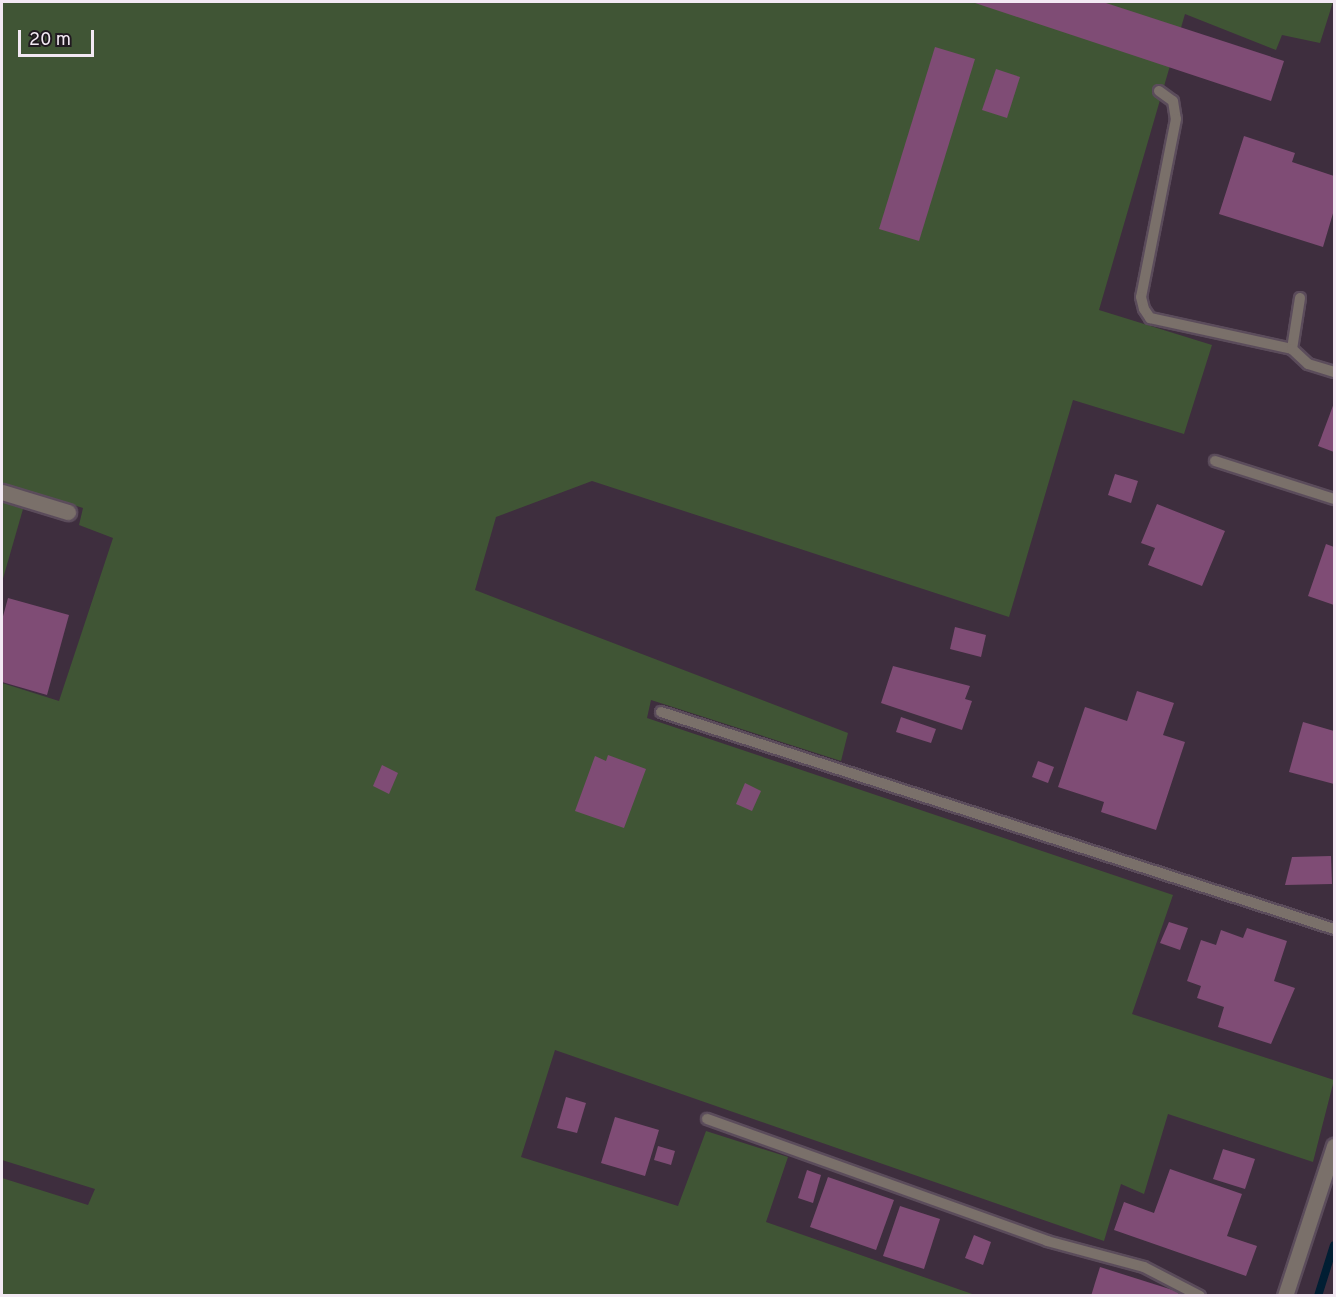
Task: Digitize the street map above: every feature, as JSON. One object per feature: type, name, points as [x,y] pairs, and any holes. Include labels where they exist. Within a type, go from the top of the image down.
[{"type":"street","points":[[2,492],[68,512]]},
{"type":"street","points":[[1285,1296],[1335,1146]]},
{"type":"lane","points":[[1159,91],[1173,100],[1176,119],[1141,297],[1144,309],[1150,318],[1292,349],[1308,364],[1335,372]]},
{"type":"lane","points":[[1292,349],[1300,298]]},
{"type":"lane","points":[[1215,461],[1335,499]]},
{"type":"lane","points":[[661,711],[1335,929]]},
{"type":"lane","points":[[706,1119],[1047,1241],[1144,1268],[1200,1296]]},
{"type":"green space","points":[[2,2],[1333,2],[1320,43],[1282,35],[1276,50],[1185,14],[1099,310],[1212,345],[1184,434],[1073,400],[1009,617],[592,481],[496,517],[475,590],[848,733],[841,761],[651,700],[647,718],[1173,895],[1132,1014],[1334,1080],[1313,1162],[1168,1114],[1144,1194],[1121,1184],[1104,1241],[555,1050],[521,1157],[678,1206],[706,1131],[788,1157],[766,1222],[978,1296],[2,1295],[2,1178],[88,1205],[95,1189],[2,1160],[2,683],[59,701],[113,538],[79,525],[83,508],[2,483]]},
{"type":"green space","points":[[2,502],[23,509],[2,582]]},
{"type":"building","points":[[972,2],[1103,2],[1284,61],[1271,101]]},
{"type":"building","points":[[935,47],[975,59],[919,241],[879,229]]},
{"type":"building","points":[[996,69],[1020,77],[1007,118],[982,110]]},
{"type":"building","points":[[1244,136],[1295,153],[1292,162],[1334,176],[1334,210],[1323,247],[1219,214]]},
{"type":"building","points":[[1334,403],[1334,452],[1318,446]]},
{"type":"building","points":[[1115,474],[1138,481],[1131,503],[1108,495]]},
{"type":"building","points":[[1157,504],[1225,531],[1202,586],[1148,565],[1155,548],[1141,543]]},
{"type":"building","points":[[1326,544],[1334,547],[1334,605],[1308,596]]},
{"type":"building","points":[[8,598],[69,615],[47,695],[2,682],[2,620]]},
{"type":"building","points":[[955,627],[986,635],[981,657],[950,649]]},
{"type":"building","points":[[893,666],[970,686],[965,699],[972,701],[962,730],[881,703]]},
{"type":"building","points":[[1137,691],[1174,703],[1163,735],[1185,742],[1156,830],[1101,812],[1104,802],[1058,787],[1085,707],[1127,721]]},
{"type":"building","points":[[901,717],[936,729],[931,743],[896,732]]},
{"type":"building","points":[[1303,722],[1334,731],[1334,784],[1289,772]]},
{"type":"building","points":[[608,755],[646,769],[624,828],[575,811],[595,756],[606,761]]},
{"type":"building","points":[[1038,761],[1054,767],[1048,783],[1032,777]]},
{"type":"building","points":[[382,765],[398,773],[389,794],[373,786]]},
{"type":"building","points":[[745,783],[761,791],[752,811],[736,804]]},
{"type":"building","points":[[1331,856],[1332,884],[1285,885],[1292,857]]},
{"type":"building","points":[[1169,922],[1188,928],[1180,950],[1160,943]]},
{"type":"building","points":[[1247,928],[1287,941],[1274,981],[1295,988],[1271,1044],[1218,1027],[1224,1007],[1197,998],[1201,986],[1187,981],[1201,940],[1216,945],[1221,930],[1243,938]]},
{"type":"building","points":[[566,1097],[586,1103],[577,1133],[557,1128]]},
{"type":"building","points":[[615,1117],[659,1130],[645,1176],[601,1163]]},
{"type":"building","points":[[658,1146],[675,1151],[671,1165],[654,1160]]},
{"type":"building","points":[[1223,1149],[1255,1159],[1245,1189],[1213,1179]]},
{"type":"building","points":[[1170,1169],[1242,1194],[1227,1236],[1257,1246],[1246,1276],[1114,1230],[1124,1202],[1154,1213]]},
{"type":"building","points":[[807,1170],[821,1175],[813,1203],[798,1198]]},
{"type":"building","points":[[828,1177],[894,1200],[876,1250],[810,1227]]},
{"type":"building","points":[[900,1206],[940,1219],[924,1269],[883,1256]]},
{"type":"building","points":[[974,1235],[991,1242],[983,1265],[965,1258]]},
{"type":"building","points":[[1100,1267],[1179,1292],[1178,1296],[1091,1296]]},
{"type":"waterway","points":[[1318,1296],[1334,1245]]}]
